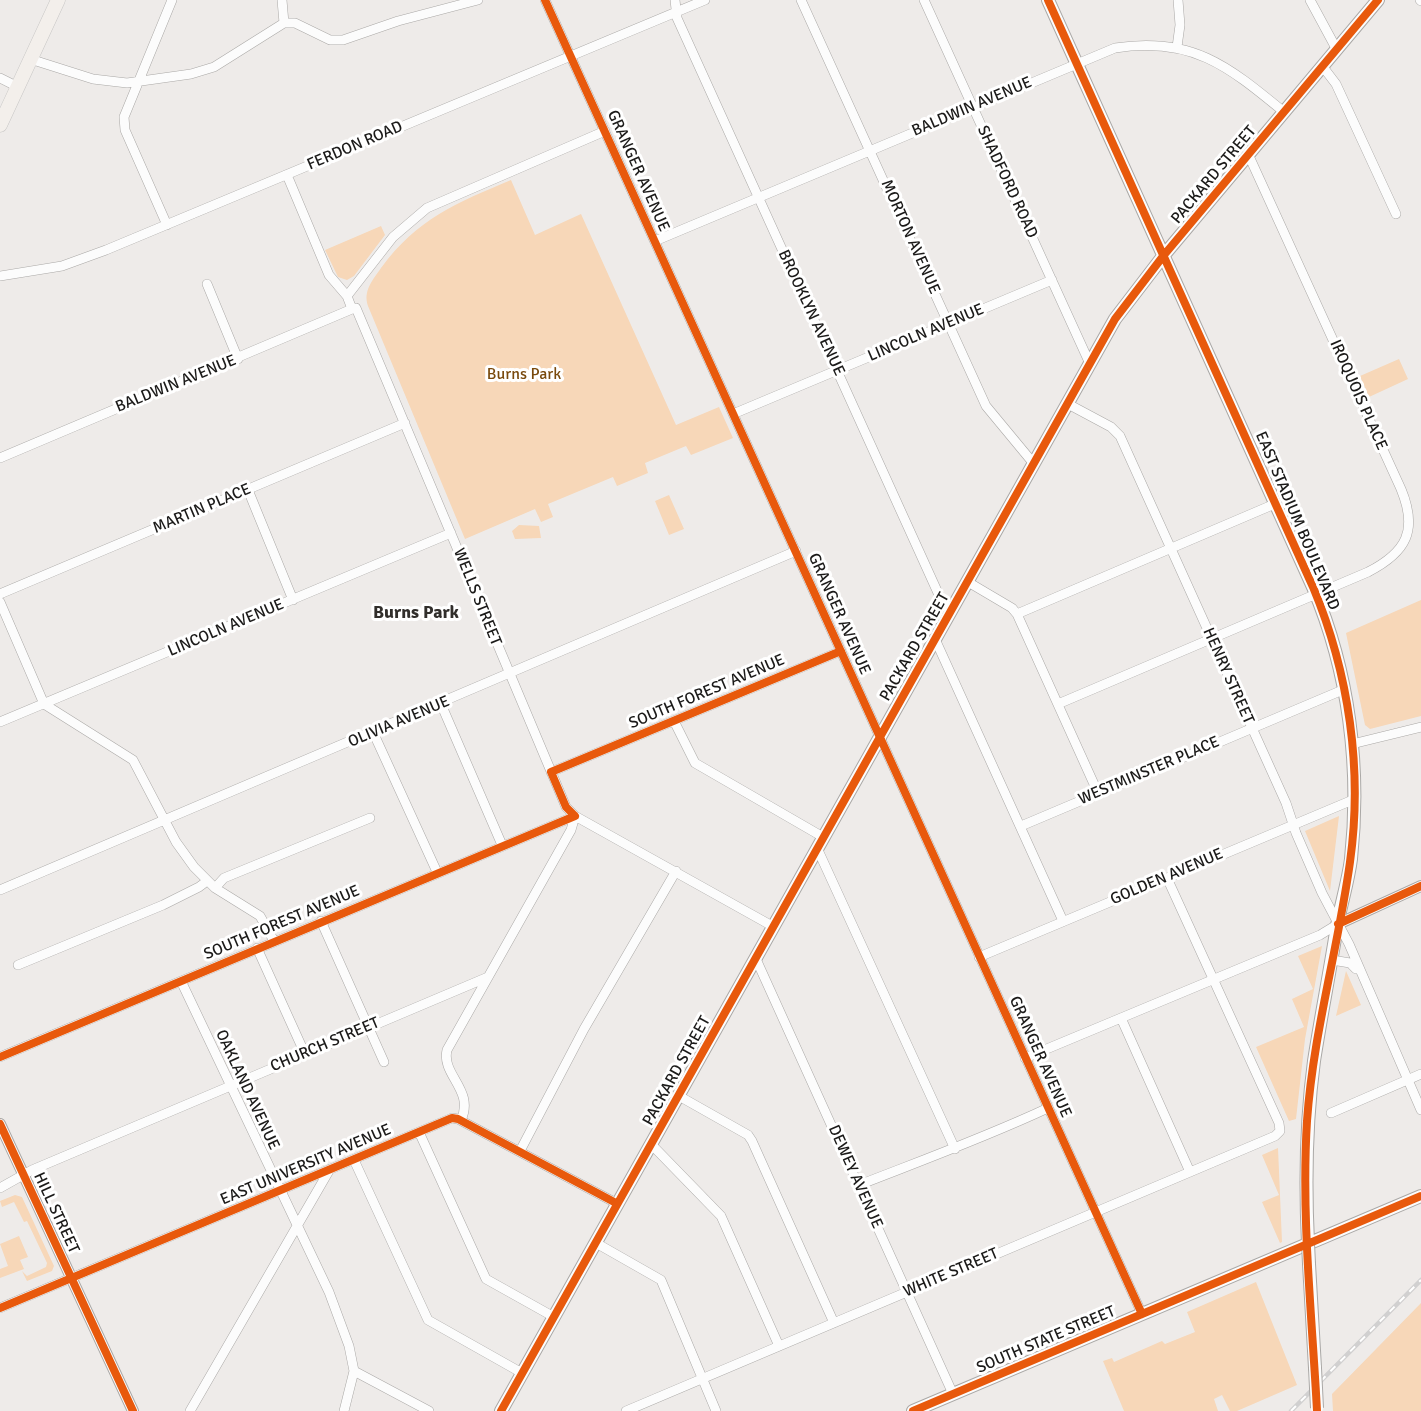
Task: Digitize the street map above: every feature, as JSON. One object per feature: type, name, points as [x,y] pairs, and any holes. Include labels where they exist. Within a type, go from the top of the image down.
[{"type":"main road","points":[[0,125],[58,0]]},
{"type":"main road","name":"EAST STADIUM BOULEVARD","points":[[1048,0],[1316,594],[1337,654],[1345,689],[1352,744],[1354,799],[1351,860],[1314,1060],[1307,1120],[1307,1222],[1317,1409]]},
{"type":"main road","name":"PACKARD STREET","points":[[501,1411],[596,1244],[616,1203],[679,1096],[1121,310],[1164,255],[1378,0]]},
{"type":"main road","name":"SOUTH STATE STREET","points":[[913,1411],[1421,1196]]},
{"type":"street","points":[[166,225],[125,130],[125,109],[172,0]]},
{"type":"street","points":[[282,0],[284,23]]},
{"type":"street","points":[[30,58],[93,79],[136,82],[191,74],[213,67],[284,23],[295,23],[330,40],[343,40],[398,21],[478,0]]},
{"type":"street","name":"GRANGER AVENUE","points":[[545,0],[1142,1314]]},
{"type":"street","name":"BROOKLYN AVENUE","points":[[675,0],[677,18],[758,198],[943,604],[952,609]]},
{"type":"street","name":"FERDON ROAD","points":[[0,276],[70,264],[705,0]]},
{"type":"street","name":"MORTON AVENUE","points":[[801,0],[986,406],[1034,464]]},
{"type":"street","name":"SHADFORD ROAD","points":[[924,0],[1090,364]]},
{"type":"street","points":[[1178,0],[1180,25],[1178,47]]},
{"type":"street","points":[[1310,0],[1337,50]]},
{"type":"street","name":"BALDWIN AVENUE","points":[[655,241],[1077,63],[1126,46],[1156,44],[1178,47],[1208,56],[1227,66],[1284,112]]},
{"type":"street","points":[[1323,67],[1336,84],[1396,214]]},
{"type":"street","points":[[0,78],[18,87]]},
{"type":"street","points":[[347,296],[393,237],[427,208],[605,131]]},
{"type":"street","name":"IROQUOIS PLACE","points":[[1058,704],[1316,594],[1392,558],[1408,534],[1410,520],[1401,489],[1249,156]]},
{"type":"street","name":"WELLS STREET","points":[[287,175],[329,275],[347,296],[352,309],[356,308],[566,807],[575,816],[774,927]]},
{"type":"street","name":"LINCOLN AVENUE","points":[[733,414],[1052,280]]},
{"type":"street","points":[[207,284],[238,359]]},
{"type":"street","name":"BALDWIN AVENUE","points":[[0,458],[352,309]]},
{"type":"street","name":"HENRY STREET","points":[[1068,404],[1116,431],[1212,638],[1421,1110]]},
{"type":"street","name":"MARTIN PLACE","points":[[0,594],[405,423]]},
{"type":"street","points":[[248,490],[293,600]]},
{"type":"street","points":[[1017,614],[1276,504]]},
{"type":"street","name":"LINCOLN AVENUE","points":[[0,722],[451,533]]},
{"type":"street","name":"OLIVIA AVENUE","points":[[0,890],[796,551]]},
{"type":"street","points":[[968,582],[1012,608],[1017,614],[1098,793]]},
{"type":"street","points":[[0,602],[44,704],[133,760],[183,853],[207,881],[260,916],[274,941]]},
{"type":"street","points":[[935,639],[1063,921]]},
{"type":"street","name":"SOUTH FOREST AVENUE","points":[[551,772],[841,651]]},
{"type":"street","name":"WESTMINSTER PLACE","points":[[1021,826],[1345,689]]},
{"type":"street","points":[[441,704],[502,845]]},
{"type":"street","points":[[674,721],[695,763],[820,842],[955,1149]]},
{"type":"street","points":[[1352,744],[1421,727]]},
{"type":"street","points":[[373,732],[437,872]]},
{"type":"street","name":"GOLDEN AVENUE","points":[[979,957],[1354,799]]},
{"type":"street","points":[[575,816],[571,830],[446,1055],[465,1099],[466,1107],[461,1120],[616,1203]]},
{"type":"street","name":"SOUTH FOREST AVENUE","points":[[0,1056],[575,816]]},
{"type":"street","points":[[216,888],[225,878],[370,818]]},
{"type":"street","points":[[520,1151],[584,1029],[676,871]]},
{"type":"street","points":[[1167,878],[1213,979]]},
{"type":"street","points":[[18,965],[163,904],[207,881]]},
{"type":"street","points":[[1025,1058],[1320,936],[1338,924],[1421,886]]},
{"type":"street","points":[[321,921],[384,1062]]},
{"type":"street","points":[[257,948],[305,1054]]},
{"type":"street","name":"DEWEY AVENUE","points":[[756,959],[953,1394]]},
{"type":"street","points":[[1332,960],[1350,963],[1360,973]]},
{"type":"street","name":"CHURCH STREET","points":[[0,1188],[32,1170],[488,976]]},
{"type":"street","name":"WHITE STREET","points":[[626,1411],[1275,1136],[1280,1131],[1280,1123],[1213,979]]},
{"type":"street","name":"OAKLAND AVENUE","points":[[181,981],[329,1292],[349,1346],[354,1371],[344,1411]]},
{"type":"street","points":[[1121,1017],[1190,1172]]},
{"type":"street","points":[[1331,1113],[1421,1074]]},
{"type":"street","points":[[679,1096],[748,1135],[834,1323]]},
{"type":"street","points":[[859,1185],[955,1149],[1048,1108]]},
{"type":"street","name":"EAST UNIVERSITY AVENUE","points":[[0,1308],[452,1118],[461,1120]]},
{"type":"street","name":"HILL STREET","points":[[0,1124],[133,1411]]},
{"type":"street","points":[[418,1132],[486,1279],[554,1317]]},
{"type":"street","points":[[651,1144],[721,1216],[779,1346]]},
{"type":"street","points":[[354,1160],[428,1320],[522,1373]]},
{"type":"street","points":[[190,1411],[296,1224],[330,1169]]},
{"type":"street","points":[[596,1244],[661,1280],[716,1411]]},
{"type":"street","points":[[354,1371],[429,1411]]},
{"type":"green space","name":"Burns Park","points":[[511,180],[535,235],[581,214],[676,425],[719,407],[733,438],[691,455],[686,446],[645,463],[648,473],[617,486],[613,477],[548,504],[553,517],[541,522],[535,509],[465,539],[368,306],[367,296],[369,286],[381,268],[395,251],[423,225],[455,205]]},
{"type":"green space","points":[[381,226],[385,235],[354,276],[347,280],[338,277],[325,250]]},
{"type":"green space","points":[[1399,359],[1408,379],[1369,397],[1360,376]]},
{"type":"green space","points":[[669,495],[684,529],[669,535],[655,501]]},
{"type":"green space","points":[[519,525],[539,526],[541,538],[515,539],[512,531]]},
{"type":"green space","points":[[1421,600],[1421,716],[1370,729],[1365,725],[1346,633]]},
{"type":"green space","points":[[1339,816],[1330,891],[1305,831]]},
{"type":"green space","points":[[1322,946],[1305,1039],[1296,1119],[1289,1121],[1256,1047],[1304,1027],[1292,999],[1313,989],[1298,956]]},
{"type":"green space","points":[[1346,971],[1361,1005],[1336,1016]]},
{"type":"green space","points":[[1278,1148],[1282,1242],[1280,1243],[1262,1202],[1279,1195],[1262,1155]]},
{"type":"green space","points":[[15,1195],[22,1197],[54,1266],[52,1271],[27,1281],[22,1271],[27,1276],[46,1267],[47,1263],[27,1221],[24,1222],[14,1202],[2,1207],[0,1201]]},
{"type":"green space","points":[[19,1236],[28,1257],[20,1260],[24,1269],[0,1278],[0,1269],[8,1266],[0,1244]]},
{"type":"green space","points":[[1256,1282],[1297,1385],[1237,1411],[1230,1411],[1222,1395],[1214,1399],[1218,1411],[1124,1411],[1103,1361],[1112,1358],[1114,1362],[1162,1341],[1165,1344],[1195,1332],[1187,1312]]},
{"type":"green space","points":[[1421,1303],[1421,1411],[1333,1411],[1332,1394]]},
{"type":"railway","points":[[1291,1411],[1421,1280]]},
{"type":"cycle path","points":[[545,0],[1142,1314]]},
{"type":"cycle path","points":[[1048,0],[1313,587],[1336,653],[1344,688],[1353,757],[1354,827],[1345,895],[1320,1024],[1307,1121],[1306,1230],[1317,1411]]},
{"type":"cycle path","points":[[501,1411],[1115,319],[1164,255],[1378,0]]},
{"type":"cycle path","points":[[575,816],[566,807],[551,772],[841,651]]},
{"type":"cycle path","points":[[0,1057],[575,816]]},
{"type":"cycle path","points":[[1338,924],[1421,886]]},
{"type":"cycle path","points":[[0,1308],[452,1118],[458,1119],[616,1203]]},
{"type":"cycle path","points":[[0,1124],[133,1411]]},
{"type":"cycle path","points":[[913,1411],[1421,1196]]},
{"type":"district","name":"Burns Park","points":[[416,613]]}]
